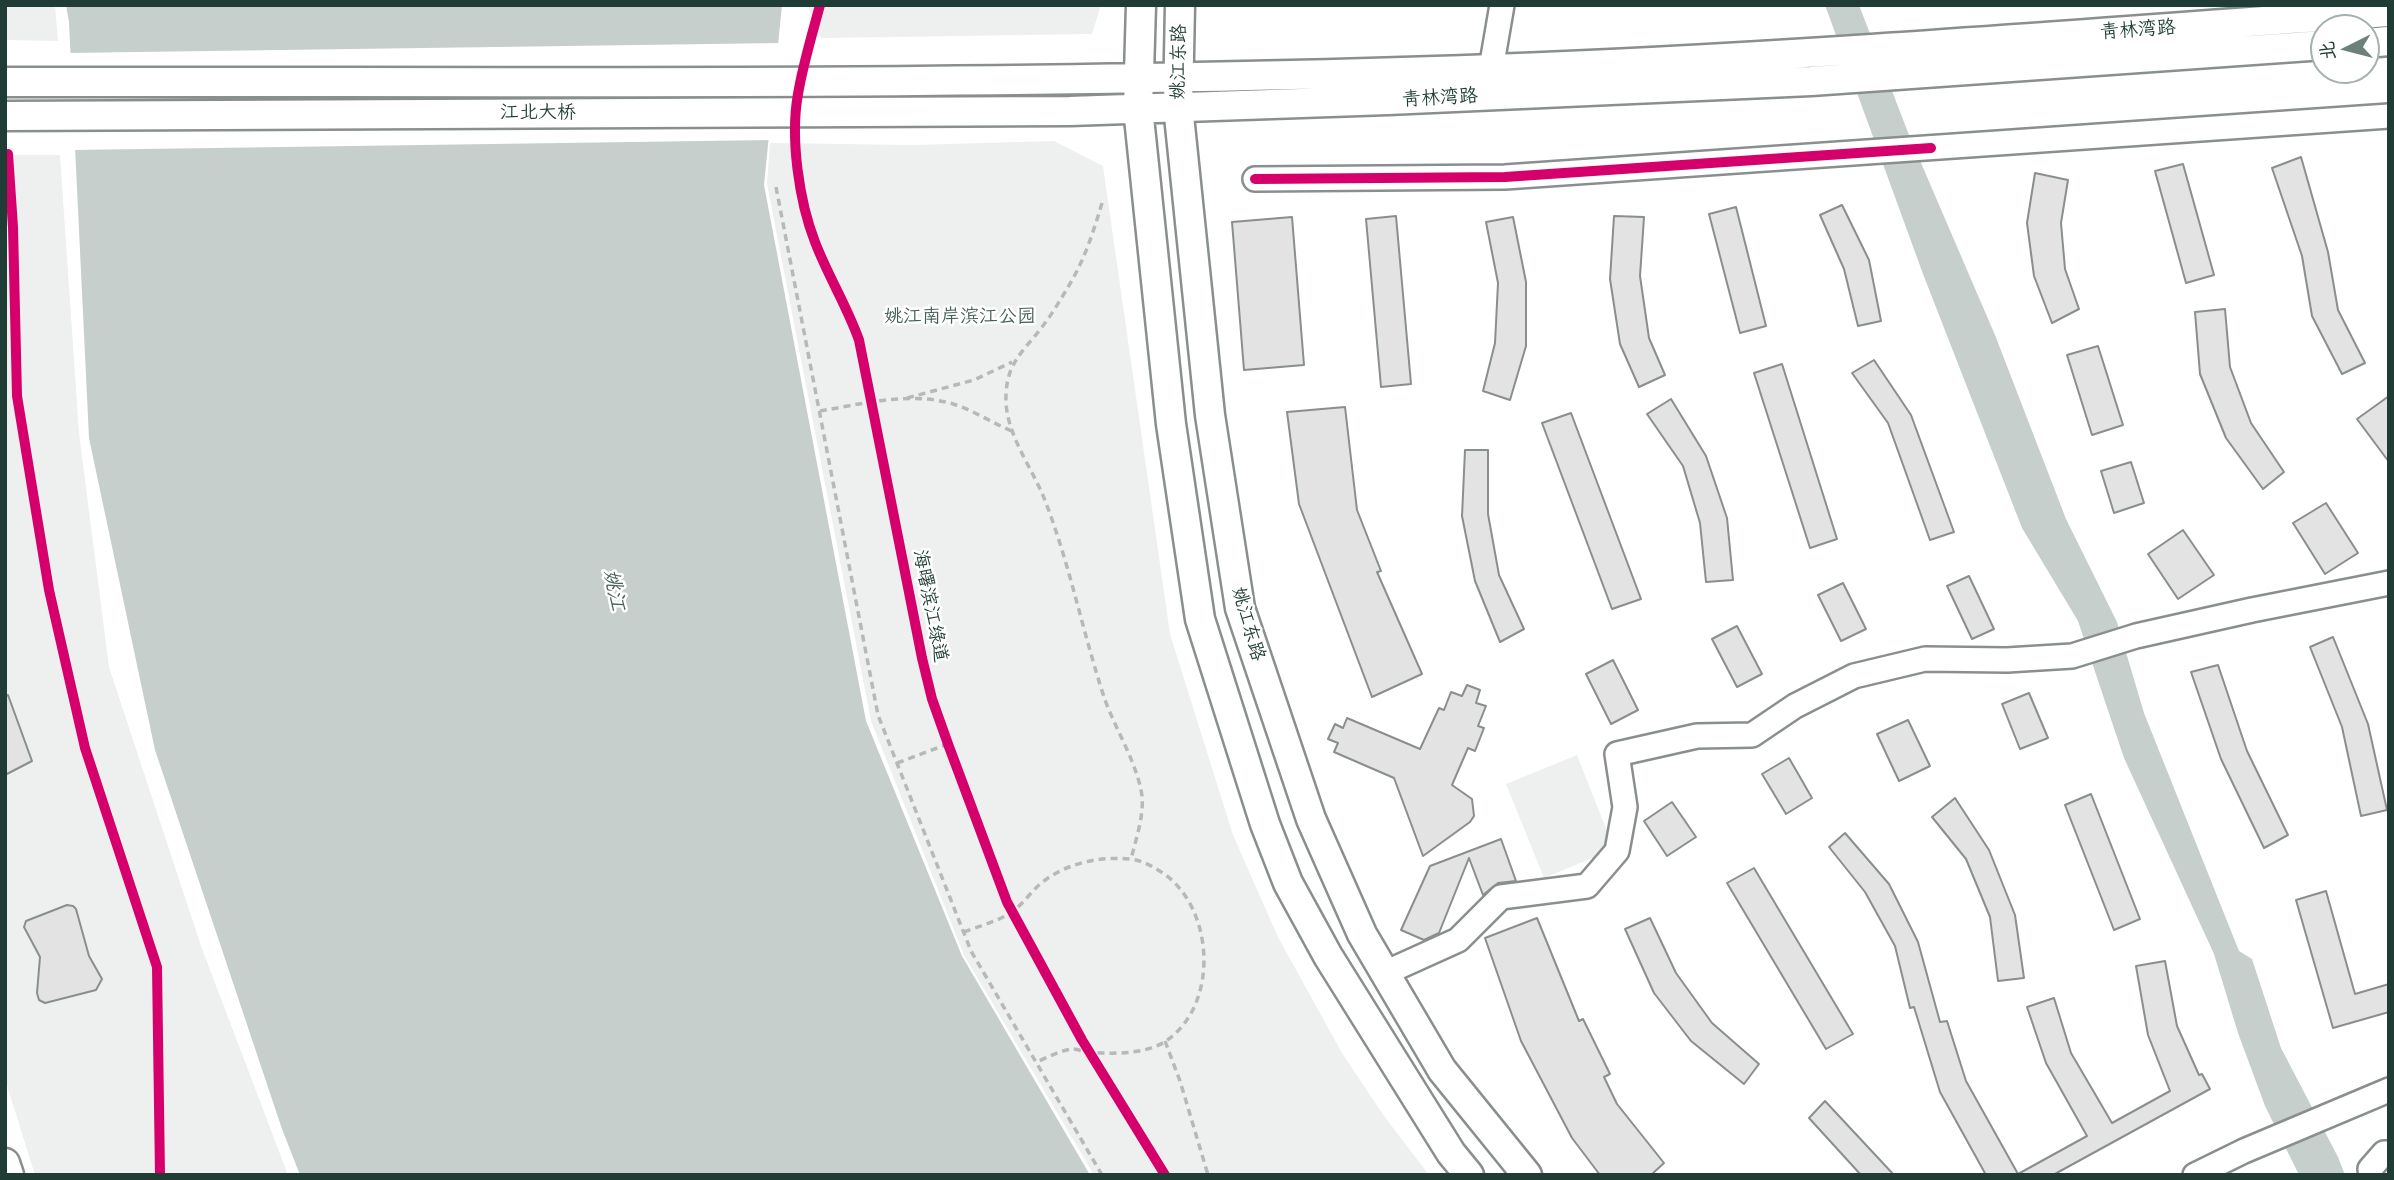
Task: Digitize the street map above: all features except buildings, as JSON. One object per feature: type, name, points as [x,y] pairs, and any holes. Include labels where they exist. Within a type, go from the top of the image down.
[{"type":"main road","name":"姚江东路","points":[[1141,5],[1138,108],[1171,424],[1200,619],[1265,824],[1288,883],[1328,956],[1451,1153],[1469,1175]]},
{"type":"main road","name":"姚江东路","points":[[1180,5],[1178,106],[1210,415],[1240,608],[1311,819],[1362,934],[1442,1070],[1527,1175]]},
{"type":"main road","name":"青林湾路","points":[[1070,111],[1402,100],[1811,81],[1889,61],[2389,12]]},
{"type":"main road","name":"青林湾路","points":[[1061,80],[1491,69],[1784,54],[1889,61],[2310,46]]},
{"type":"main road","name":"江北大桥","points":[[5,82],[1061,80]]},
{"type":"main road","name":"江北大桥","points":[[5,116],[1070,111]]},
{"type":"main road","points":[[5,1163],[9,1175]]},
{"type":"street","points":[[1491,69],[1502,5]]},
{"type":"street","points":[[1255,179],[1505,177],[2389,116]]},
{"type":"street","points":[[1385,973],[1458,940],[1502,897],[1587,886],[1617,851],[1625,807],[1617,754],[1697,736],[1752,735],[1795,706],[1854,676],[1925,659],[2007,660],[2072,656],[2136,636],[2389,583]]},
{"type":"street","points":[[2195,1175],[2244,1151],[2389,1090]]},
{"type":"street","points":[[2371,1175],[2370,1169],[2384,1153],[2389,1153]]},
{"type":"path","points":[[776,187],[878,715],[971,951],[1102,1175]]},
{"type":"path","points":[[1102,203],[1093,235],[1072,281],[1042,327],[1015,360],[1006,381],[1005,399],[1012,431],[1046,502],[1105,699],[1142,797],[1140,823],[1131,859]]},
{"type":"path","points":[[901,399],[974,380],[1015,360]]},
{"type":"path","points":[[869,390],[874,414]]},
{"type":"path","points":[[820,411],[872,402],[925,399],[953,404],[1012,431]]},
{"type":"path","points":[[897,763],[946,738],[952,756]]},
{"type":"path","points":[[964,932],[1027,896],[1059,870],[1091,861],[1131,859],[1148,863],[1180,887],[1199,923],[1203,959],[1199,991],[1180,1028],[1165,1041],[1143,1050],[1089,1052],[1071,1049],[1036,1062]]},
{"type":"path","points":[[1010,907],[1019,923]]},
{"type":"path","points":[[1082,1041],[1096,1063]]},
{"type":"path","points":[[1165,1041],[1208,1175]]},
{"type":"shaded area","points":[[5,5],[55,5],[58,41],[5,40]]},
{"type":"shaded area","points":[[807,5],[1101,5],[1092,34],[821,38]]},
{"type":"shaded area","name":"姚江南岸滨江公园","points":[[1054,141],[1103,166],[1170,634],[1233,835],[1278,937],[1342,1053],[1384,1116],[1429,1175],[1094,1175],[964,955],[871,721],[767,184],[770,143],[913,145]]},
{"type":"shaded area","points":[[5,155],[60,155],[79,433],[109,667],[201,946],[288,1175],[35,1175],[8,1089],[5,1074]]},
{"type":"shaded area","points":[[1577,755],[1614,849],[1544,878],[1506,784]]},
{"type":"water","name":"姚江","points":[[66,5],[782,5],[764,185],[866,721],[962,956],[1090,1175],[300,1175],[282,1129],[155,750],[89,438]]},
{"type":"water","points":[[1825,5],[1859,5],[1909,135],[1995,335],[2066,519],[2117,622],[2144,713],[2239,951],[2252,959],[2281,1048],[2345,1175],[2299,1175],[2265,1106],[2238,1033],[2214,954],[2124,758],[2078,621],[2022,528],[1923,274]]},
{"type":"pier","points":[[781,43],[771,140],[72,150],[67,53]]},
{"type":"cycle path","name":"海曙滨江绿道","points":[[820,5],[802,72],[796,111],[800,189],[815,242],[859,340],[932,699],[1007,902],[1082,1040],[1165,1175]]},
{"type":"cycle path","points":[[1255,179],[1505,177],[1931,148]]},
{"type":"cycle path","points":[[8,154],[13,227],[17,396],[49,590],[85,748],[157,967],[160,1175]]}]
